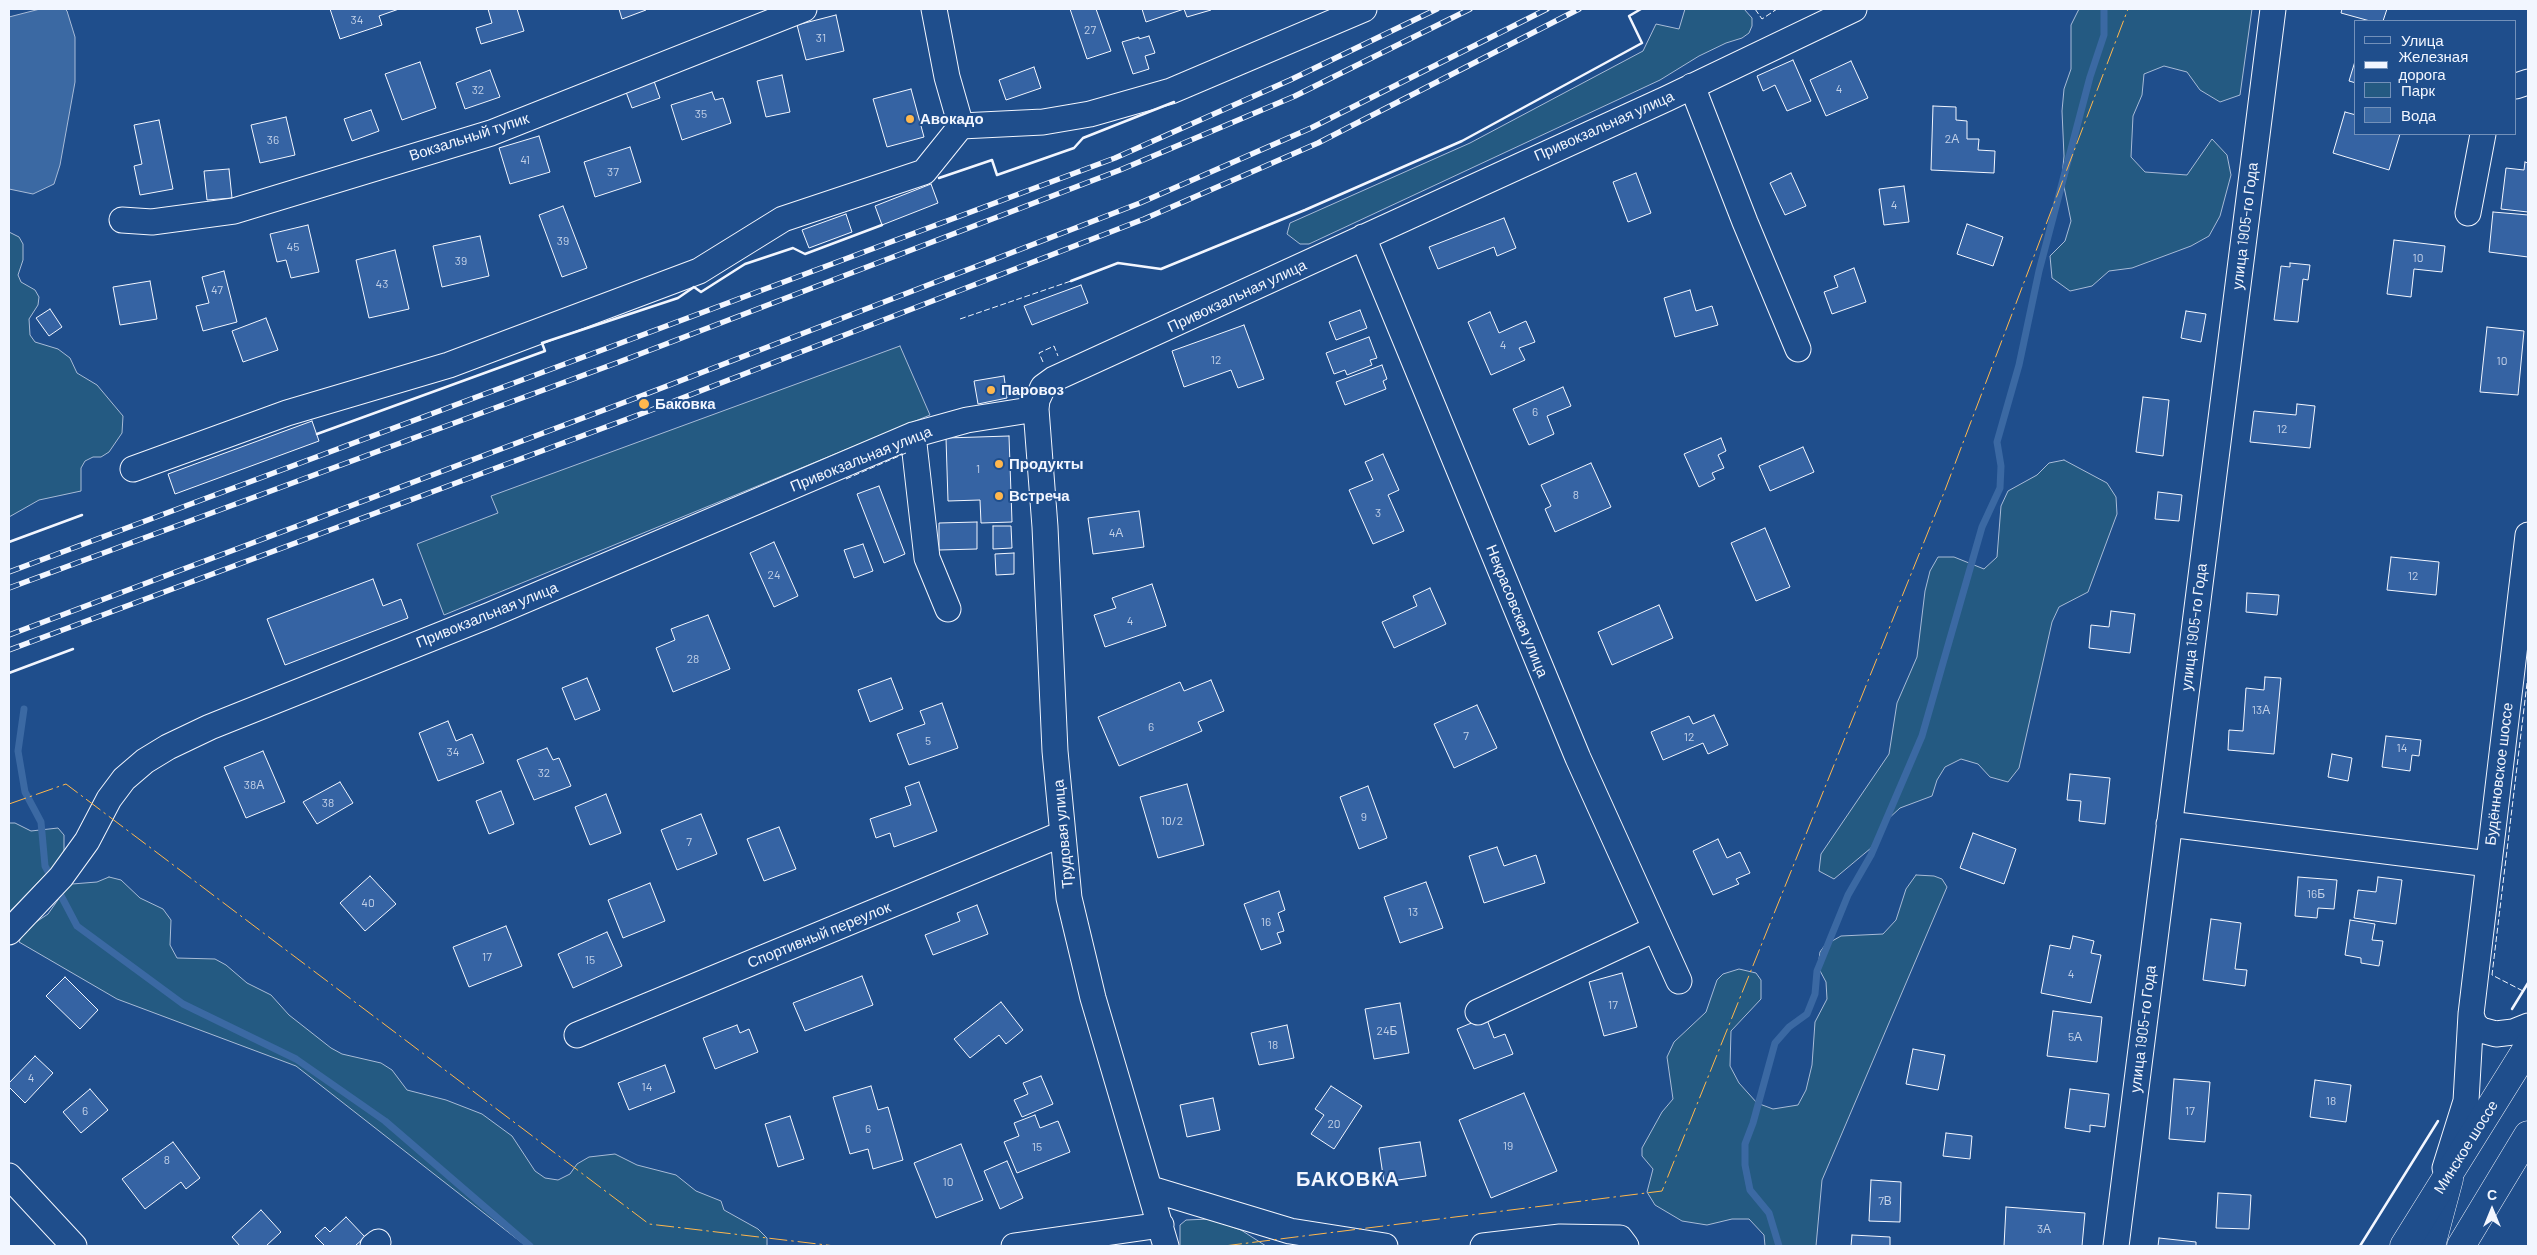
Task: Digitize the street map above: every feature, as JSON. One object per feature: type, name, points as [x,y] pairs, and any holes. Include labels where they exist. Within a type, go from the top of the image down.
[{"type":"main road","name":"Минское шоссе","points":[[2404,1246],[2528,1047]]},
{"type":"main road","points":[[2461,1246],[2528,1135]]},
{"type":"main road","points":[[2431,1246],[2450,1173]]},
{"type":"street","name":"Вокзальный тупик","points":[[122,220],[152,222],[234,211],[491,133],[804,9]]},
{"type":"street","points":[[934,9],[947,77],[961,126]]},
{"type":"street","points":[[133,469],[287,413],[449,365],[699,271],[783,218],[924,172],[961,126],[1043,122],[1090,114],[1144,98],[1217,72],[1252,55],[1364,9]]},
{"type":"street","name":"Привокзальная улица","points":[[9,932],[61,876],[86,841],[109,799],[124,779],[145,761],[168,747],[210,727],[490,614],[914,435],[967,420],[1036,409],[1037,400],[1043,387],[1054,379],[1692,86],[1854,9]]},
{"type":"street","name":"улица 1905-го Года","points":[[2116,1246],[2273,9]]},
{"type":"street","points":[[1692,86],[1745,222],[1798,349]]},
{"type":"street","points":[[2468,213],[2483,135]]},
{"type":"street","name":"Некрасовская улица","points":[[1363,237],[1578,758],[1679,981]]},
{"type":"street","name":"Трудовая улица","points":[[1036,409],[1045,527],[1055,751],[1069,898],[1093,998],[1151,1189],[1163,1236]]},
{"type":"street","points":[[914,435],[927,558],[948,609]]},
{"type":"street","name":"Будённовское шоссе","points":[[2432,1202],[2456,1138],[2466,1101],[2471,1014],[2528,535]]},
{"type":"street","points":[[2169,824],[2488,864]]},
{"type":"street","name":"Спортивный переулок","points":[[577,1035],[1062,834]]},
{"type":"street","points":[[1478,1012],[1655,929]]},
{"type":"street","points":[[2471,1014],[2474,1024],[2482,1030],[2496,1034],[2513,1032],[2528,1026]]},
{"type":"street","points":[[9,1176],[74,1246]]},
{"type":"street","points":[[1151,1189],[1290,1231],[1385,1246]]},
{"type":"street","points":[[1014,1246],[1163,1236]]},
{"type":"street","points":[[1483,1246],[1560,1237],[1620,1238],[1626,1246]]},
{"type":"green space","points":[[1685,9],[1744,9],[1752,18],[1752,26],[1749,33],[1742,38],[1726,43],[1699,56],[1660,80],[1309,244],[1300,244],[1287,234],[1290,223],[1470,143],[1643,51],[1656,24],[1679,29]]},
{"type":"green space","points":[[2079,9],[2252,9],[2240,95],[2220,102],[2200,90],[2187,72],[2164,66],[2144,74],[2142,95],[2133,116],[2131,157],[2145,172],[2187,175],[2212,139],[2227,155],[2231,175],[2220,216],[2209,236],[2191,246],[2132,268],[2109,271],[2092,286],[2070,291],[2052,278],[2050,256],[2065,241],[2071,221],[2062,177],[2064,156],[2062,111],[2064,89],[2071,69],[2071,25]]},
{"type":"green space","points":[[9,232],[19,237],[23,244],[23,260],[18,275],[21,282],[35,290],[39,297],[38,305],[29,319],[30,335],[35,342],[58,349],[70,358],[77,373],[97,385],[123,416],[122,433],[109,452],[101,457],[93,457],[85,461],[81,468],[81,491],[39,500],[9,517]]},
{"type":"green space","points":[[900,346],[930,415],[444,615],[417,544],[498,513],[491,496]]},
{"type":"green space","points":[[2064,460],[2107,483],[2116,497],[2117,514],[2088,592],[2059,607],[2052,622],[2019,768],[2008,782],[1990,777],[1978,764],[1961,759],[1945,767],[1937,780],[1932,796],[1900,808],[1887,820],[1871,848],[1834,879],[1819,871],[1821,854],[1889,754],[1897,703],[1917,657],[1925,591],[1930,571],[1938,557],[1954,557],[1984,569],[1997,557],[2001,506],[2008,491],[2037,475],[2049,463]]},
{"type":"green space","points":[[9,823],[15,823],[31,831],[58,828],[64,835],[64,852],[61,859],[11,910],[9,918]]},
{"type":"green space","points":[[1916,875],[1934,876],[1942,879],[1947,887],[1822,1180],[1816,1246],[1765,1246],[1764,1235],[1749,1219],[1732,1219],[1707,1225],[1682,1221],[1655,1205],[1647,1192],[1653,1169],[1642,1156],[1642,1148],[1662,1112],[1673,1099],[1667,1057],[1674,1042],[1706,1012],[1717,980],[1723,974],[1739,969],[1756,973],[1761,980],[1761,999],[1731,1031],[1730,1066],[1739,1083],[1757,1103],[1773,1109],[1798,1105],[1806,1090],[1812,1065],[1815,1022],[1827,999],[1826,982],[1818,967],[1820,952],[1825,945],[1841,936],[1883,934],[1896,920],[1906,889]]},
{"type":"green space","points":[[109,877],[121,880],[140,898],[163,909],[171,920],[170,945],[177,958],[215,959],[226,965],[247,983],[271,995],[289,1015],[331,1048],[342,1054],[381,1063],[392,1070],[407,1090],[446,1100],[482,1114],[512,1136],[535,1171],[545,1178],[558,1180],[570,1174],[577,1164],[589,1157],[615,1154],[637,1165],[676,1175],[696,1191],[721,1201],[724,1210],[758,1229],[767,1238],[767,1246],[526,1246],[296,1066],[117,999],[19,942],[24,930],[48,914],[62,894],[72,884],[97,882]]},
{"type":"green space","points":[[1210,1219],[1241,1230],[1266,1246],[1180,1246],[1180,1225],[1186,1220]]},
{"type":"water","points":[[40,9],[65,9],[67,11],[75,37],[75,82],[60,165],[54,184],[33,194],[9,189],[9,17]]},
{"type":"building","points":[[330,9],[399,9],[379,16],[382,25],[340,39]]},
{"type":"building","points":[[488,9],[517,9],[524,31],[481,44],[476,28],[492,23]]},
{"type":"building","points":[[619,9],[646,9],[646,10],[622,19]]},
{"type":"building","points":[[1070,9],[1096,9],[1111,51],[1087,59]]},
{"type":"building","points":[[1142,9],[1184,9],[1146,22]]},
{"type":"building","points":[[1184,9],[1211,9],[1211,10],[1187,17]]},
{"type":"building","points":[[2342,9],[2387,9],[2383,20],[2366,20],[2341,13]]},
{"type":"building","points":[[836,15],[844,51],[806,60],[797,25]]},
{"type":"building","points":[[1149,36],[1155,53],[1145,56],[1149,69],[1133,74],[1122,42]]},
{"type":"building","points":[[1793,60],[1811,101],[1787,111],[1775,85],[1763,91],[1757,76]]},
{"type":"building","points":[[1851,61],[1868,98],[1826,116],[1810,80]]},
{"type":"building","points":[[420,62],[436,108],[402,120],[385,74]]},
{"type":"building","points":[[2354,65],[2354,82],[2349,81]]},
{"type":"building","points":[[1034,67],[1041,88],[1006,100],[999,80]]},
{"type":"building","points":[[490,70],[500,97],[465,109],[456,83]]},
{"type":"building","points":[[782,75],[790,112],[766,117],[757,81]]},
{"type":"building","points":[[654,81],[660,98],[632,108],[626,92]]},
{"type":"building","points":[[911,89],[924,137],[887,147],[873,99]]},
{"type":"building","points":[[712,92],[715,100],[723,98],[731,123],[682,140],[671,105]]},
{"type":"building","points":[[1933,106],[1956,107],[1956,120],[1967,121],[1967,139],[1979,139],[1978,150],[1995,151],[1994,173],[1931,170]]},
{"type":"building","points":[[371,110],[379,131],[352,141],[344,119]]},
{"type":"building","points":[[2345,112],[2354,114],[2354,135],[2400,135],[2389,170],[2333,153]]},
{"type":"building","points":[[286,117],[295,155],[260,163],[251,125]]},
{"type":"building","points":[[159,120],[173,189],[140,195],[134,166],[142,164],[134,125]]},
{"type":"building","points":[[539,136],[550,172],[510,184],[499,148]]},
{"type":"building","points":[[630,147],[641,182],[595,197],[584,162]]},
{"type":"building","points":[[2525,162],[2528,163],[2528,212],[2501,209],[2506,168],[2524,170]]},
{"type":"building","points":[[229,169],[232,198],[207,200],[204,171]]},
{"type":"building","points":[[1636,173],[1651,213],[1628,222],[1613,182]]},
{"type":"building","points":[[1791,173],[1806,206],[1785,215],[1770,183]]},
{"type":"building","points":[[931,184],[938,203],[882,225],[875,206]]},
{"type":"building","points":[[1904,186],[1909,222],[1884,225],[1879,189]]},
{"type":"building","points":[[563,206],[587,268],[562,277],[539,215]]},
{"type":"building","points":[[2493,212],[2528,215],[2528,257],[2489,252]]},
{"type":"building","points":[[846,214],[852,232],[809,248],[802,230]]},
{"type":"building","points":[[1504,218],[1516,248],[1497,256],[1494,247],[1438,269],[1429,247]]},
{"type":"building","points":[[1967,224],[2003,237],[1993,266],[1957,254]]},
{"type":"building","points":[[308,225],[319,272],[291,278],[286,260],[277,262],[270,234]]},
{"type":"building","points":[[480,236],[489,276],[442,287],[433,246]]},
{"type":"building","points":[[2394,240],[2445,246],[2442,272],[2414,269],[2411,297],[2387,294]]},
{"type":"building","points":[[395,250],[409,309],[369,318],[356,260]]},
{"type":"building","points":[[2290,263],[2310,265],[2308,280],[2303,279],[2298,322],[2274,320],[2281,266],[2290,267]]},
{"type":"building","points":[[1854,268],[1866,302],[1832,314],[1824,292],[1838,287],[1834,276]]},
{"type":"building","points":[[224,271],[237,322],[203,331],[196,306],[209,303],[202,277]]},
{"type":"building","points":[[150,281],[157,319],[120,325],[113,287]]},
{"type":"building","points":[[1081,285],[1088,303],[1032,325],[1024,306]]},
{"type":"building","points":[[1690,290],[1696,311],[1712,306],[1718,325],[1675,337],[1664,298]]},
{"type":"building","points":[[50,309],[62,327],[49,336],[36,318]]},
{"type":"building","points":[[1360,310],[1367,328],[1336,340],[1329,322]]},
{"type":"building","points":[[2186,311],[2206,314],[2201,342],[2181,338]]},
{"type":"building","points":[[1490,312],[1499,333],[1526,321],[1535,342],[1519,348],[1525,360],[1491,375],[1468,322]]},
{"type":"building","points":[[266,318],[278,350],[243,362],[232,331]]},
{"type":"building","points":[[1244,325],[1264,379],[1238,388],[1231,370],[1184,387],[1172,351]]},
{"type":"building","points":[[2487,327],[2524,331],[2518,395],[2480,392]]},
{"type":"building","points":[[1369,337],[1377,358],[1370,360],[1372,365],[1347,375],[1345,370],[1334,374],[1326,353]]},
{"type":"building","points":[[1382,365],[1387,379],[1383,381],[1386,389],[1345,405],[1336,382]]},
{"type":"building","name":"Паровоз","points":[[1004,376],[1007,398],[978,404],[974,381]]},
{"type":"building","points":[[1563,387],[1571,406],[1547,416],[1554,434],[1529,445],[1513,409]]},
{"type":"building","points":[[2143,397],[2169,400],[2163,456],[2136,452]]},
{"type":"building","points":[[2297,404],[2315,406],[2310,448],[2250,442],[2254,411],[2296,415]]},
{"type":"building","points":[[312,421],[319,441],[175,494],[168,474]]},
{"type":"building","points":[[1009,436],[1012,522],[981,523],[980,500],[948,501],[946,438]]},
{"type":"building","points":[[1721,438],[1726,451],[1718,455],[1724,468],[1712,473],[1715,479],[1699,487],[1684,454]]},
{"type":"building","points":[[1803,447],[1814,472],[1770,491],[1759,466]]},
{"type":"building","points":[[1383,454],[1399,490],[1388,495],[1404,531],[1373,544],[1349,490],[1373,480],[1365,462]]},
{"type":"building","points":[[1591,463],[1611,507],[1555,532],[1545,509],[1551,506],[1541,485]]},
{"type":"building","points":[[879,486],[905,554],[884,563],[857,494]]},
{"type":"building","points":[[2158,492],[2182,495],[2179,521],[2155,519]]},
{"type":"building","points":[[1139,511],[1144,547],[1093,554],[1088,518]]},
{"type":"building","points":[[977,522],[977,549],[939,550],[939,523]]},
{"type":"building","points":[[993,526],[1011,526],[1012,548],[993,549]]},
{"type":"building","points":[[1765,528],[1790,587],[1756,601],[1731,543]]},
{"type":"building","points":[[774,542],[798,596],[774,607],[750,553]]},
{"type":"building","points":[[863,544],[873,571],[854,578],[844,550]]},
{"type":"building","points":[[1014,553],[1014,574],[996,575],[995,554]]},
{"type":"building","points":[[2391,557],[2439,562],[2436,595],[2387,590]]},
{"type":"building","points":[[373,579],[383,606],[401,599],[408,618],[285,665],[267,619]]},
{"type":"building","points":[[1152,584],[1166,626],[1105,647],[1094,615],[1116,608],[1112,598]]},
{"type":"building","points":[[1430,588],[1446,624],[1394,648],[1382,622],[1417,606],[1413,596]]},
{"type":"building","points":[[2247,593],[2279,595],[2277,615],[2246,612]]},
{"type":"building","points":[[1659,605],[1673,638],[1612,665],[1598,632]]},
{"type":"building","points":[[2111,611],[2135,614],[2130,653],[2089,648],[2091,625],[2109,627]]},
{"type":"building","points":[[708,615],[730,669],[673,692],[656,648],[675,640],[671,629]]},
{"type":"building","points":[[2265,677],[2281,678],[2274,754],[2228,750],[2229,730],[2243,731],[2246,688],[2264,690]]},
{"type":"building","points":[[587,678],[600,710],[575,720],[562,688]]},
{"type":"building","points":[[891,678],[903,709],[870,722],[858,690]]},
{"type":"building","points":[[1211,680],[1224,711],[1198,722],[1202,731],[1119,766],[1098,717],[1180,682],[1184,691]]},
{"type":"building","points":[[942,703],[958,748],[909,765],[897,734],[925,724],[920,711]]},
{"type":"building","points":[[1477,705],[1497,748],[1454,768],[1434,724]]},
{"type":"building","points":[[1714,715],[1728,745],[1708,754],[1703,743],[1663,760],[1651,732],[1689,716],[1693,724]]},
{"type":"building","points":[[448,721],[456,741],[472,734],[484,763],[438,781],[419,733]]},
{"type":"building","points":[[2386,736],[2421,740],[2419,756],[2412,755],[2410,771],[2382,767]]},
{"type":"building","points":[[547,748],[553,760],[559,758],[571,786],[534,800],[517,760]]},
{"type":"building","points":[[263,751],[285,802],[246,818],[224,767]]},
{"type":"building","points":[[2332,754],[2352,758],[2348,781],[2328,777]]},
{"type":"building","points":[[2070,774],[2110,778],[2105,824],[2079,821],[2081,801],[2067,800]]},
{"type":"building","points":[[340,782],[353,803],[317,824],[303,802]]},
{"type":"building","points":[[919,782],[937,831],[894,847],[890,833],[876,838],[870,819],[911,805],[905,787]]},
{"type":"building","points":[[1187,784],[1204,845],[1158,858],[1140,797]]},
{"type":"building","points":[[1368,786],[1387,838],[1359,849],[1340,797]]},
{"type":"building","points":[[501,791],[514,824],[489,834],[476,801]]},
{"type":"building","points":[[606,794],[621,833],[590,845],[575,807]]},
{"type":"building","points":[[701,814],[717,854],[677,870],[661,830]]},
{"type":"building","points":[[779,827],[796,869],[764,881],[747,839]]},
{"type":"building","points":[[1973,833],[2016,849],[2004,884],[1960,868]]},
{"type":"building","points":[[1718,839],[1727,858],[1740,852],[1750,873],[1736,879],[1739,884],[1713,895],[1693,851]]},
{"type":"building","points":[[1497,847],[1504,866],[1536,855],[1545,883],[1484,903],[1469,856]]},
{"type":"building","points":[[370,876],[396,904],[365,931],[340,903]]},
{"type":"building","points":[[2298,877],[2337,880],[2334,909],[2318,908],[2317,918],[2295,916]]},
{"type":"building","points":[[2378,877],[2402,880],[2396,924],[2354,918],[2358,890],[2376,892]]},
{"type":"building","points":[[1426,882],[1443,928],[1400,943],[1384,897]]},
{"type":"building","points":[[650,883],[665,921],[623,938],[608,900]]},
{"type":"building","points":[[1279,891],[1285,910],[1278,913],[1284,931],[1277,933],[1281,943],[1261,950],[1244,904]]},
{"type":"building","points":[[977,905],[988,934],[933,955],[925,935],[960,921],[957,913]]},
{"type":"building","points":[[2211,919],[2241,923],[2235,969],[2247,970],[2245,986],[2203,980]]},
{"type":"building","points":[[2350,920],[2375,924],[2372,940],[2383,941],[2379,966],[2361,963],[2361,958],[2345,955]]},
{"type":"building","points":[[506,926],[522,966],[469,987],[453,947]]},
{"type":"building","points":[[607,932],[622,966],[573,988],[558,954]]},
{"type":"building","points":[[2073,936],[2094,941],[2091,953],[2101,955],[2091,1003],[2041,993],[2050,945],[2070,949]]},
{"type":"building","points":[[1622,973],[1637,1027],[1604,1036],[1589,982]]},
{"type":"building","points":[[862,976],[873,1005],[805,1031],[793,1003]]},
{"type":"building","points":[[65,977],[98,1010],[80,1029],[46,996]]},
{"type":"building","points":[[1001,1002],[1023,1030],[1006,1044],[999,1035],[970,1058],[954,1039]]},
{"type":"building","points":[[1400,1003],[1409,1053],[1374,1059],[1365,1009]]},
{"type":"building","points":[[2053,1011],[2102,1017],[2097,1062],[2047,1056]]},
{"type":"building","points":[[1486,1017],[1494,1038],[1505,1034],[1513,1054],[1474,1069],[1457,1029]]},
{"type":"building","points":[[737,1025],[740,1033],[749,1029],[758,1052],[715,1069],[703,1038]]},
{"type":"building","points":[[1287,1025],[1294,1058],[1259,1065],[1251,1033]]},
{"type":"building","points":[[1913,1049],[1945,1055],[1938,1090],[1906,1084]]},
{"type":"building","points":[[35,1056],[53,1073],[25,1103],[9,1087],[9,1083]]},
{"type":"building","points":[[665,1065],[675,1092],[629,1110],[618,1083]]},
{"type":"building","points":[[1041,1076],[1053,1104],[1022,1117],[1014,1100],[1028,1094],[1023,1083]]},
{"type":"building","points":[[2174,1079],[2210,1082],[2205,1142],[2169,1139]]},
{"type":"building","points":[[2315,1080],[2351,1085],[2346,1122],[2310,1117]]},
{"type":"building","points":[[871,1086],[878,1110],[888,1107],[903,1160],[873,1169],[868,1149],[850,1154],[833,1097]]},
{"type":"building","points":[[1331,1086],[1362,1106],[1334,1149],[1311,1134],[1324,1115],[1315,1109]]},
{"type":"building","points":[[90,1089],[108,1110],[81,1133],[63,1112]]},
{"type":"building","points":[[2070,1089],[2109,1094],[2105,1127],[2090,1125],[2090,1132],[2065,1128]]},
{"type":"building","points":[[1524,1093],[1557,1171],[1491,1198],[1459,1120]]},
{"type":"building","points":[[1213,1098],[1220,1130],[1187,1137],[1180,1105]]},
{"type":"building","points":[[1035,1115],[1040,1128],[1058,1121],[1070,1152],[1017,1173],[1004,1142],[1019,1136],[1014,1123]]},
{"type":"building","points":[[790,1116],[804,1159],[778,1167],[765,1124]]},
{"type":"building","points":[[1946,1133],[1972,1136],[1970,1159],[1943,1156]]},
{"type":"building","points":[[173,1142],[200,1178],[186,1189],[181,1182],[145,1209],[122,1179]]},
{"type":"building","points":[[1420,1142],[1426,1176],[1384,1182],[1379,1148]]},
{"type":"building","points":[[961,1144],[983,1200],[936,1218],[914,1163]]},
{"type":"building","points":[[1007,1161],[1023,1198],[1000,1209],[984,1171]]},
{"type":"building","points":[[1871,1180],[1901,1182],[1900,1222],[1869,1221]]},
{"type":"building","points":[[2218,1193],[2251,1195],[2249,1229],[2216,1228]]},
{"type":"building","points":[[2006,1207],[2085,1213],[2082,1246],[2004,1246]]},
{"type":"building","points":[[261,1210],[281,1232],[266,1246],[240,1246],[232,1237]]},
{"type":"building","points":[[346,1217],[365,1237],[355,1246],[325,1246],[315,1236],[325,1227],[330,1232]]},
{"type":"building","points":[[1852,1235],[1890,1237],[1890,1246],[1851,1246]]},
{"type":"building","points":[[2159,1238],[2196,1242],[2196,1246],[2158,1246]]},
{"type":"waterway","points":[[1779,1246],[1769,1213],[1750,1190],[1745,1165],[1745,1144],[1753,1123],[1775,1043],[1789,1027],[1807,1014],[1815,994],[1817,971],[1848,895],[1871,855],[1922,736],[1982,527],[2000,488],[2001,466],[1997,442],[2019,365],[2039,271],[2090,77],[2104,35],[2104,9]]},
{"type":"waterway","points":[[24,709],[18,751],[25,792],[41,822],[45,866],[52,879]]},
{"type":"waterway","points":[[57,888],[77,926],[183,1004],[296,1059],[385,1121],[530,1246]]},
{"type":"railway","points":[[9,572],[1115,158],[1290,80],[1437,9]]},
{"type":"railway","points":[[9,588],[619,362],[1120,170],[1295,96],[1470,9]]},
{"type":"railway","points":[[9,635],[641,396],[1140,203],[1311,128],[1547,9]]},
{"type":"railway","points":[[9,650],[646,412],[1144,219],[1318,143],[1579,9]]},
{"type":"fence","points":[[1755,9],[1762,19],[1777,9]]},
{"type":"fence","points":[[960,319],[1071,281]]},
{"type":"fence","points":[[1043,362],[1039,353],[1054,346],[1058,356]]},
{"type":"fence","points":[[846,479],[906,453]]},
{"type":"fence","points":[[2523,991],[2492,975],[2528,675]]},
{"type":"wall","points":[[1071,281],[1118,263],[1161,269],[1305,210],[1462,141],[1642,43],[1629,16],[1641,9]]},
{"type":"wall","points":[[939,178],[992,160],[997,175],[1074,148],[1083,138],[1174,102]]},
{"type":"wall","points":[[317,434],[545,351],[542,343],[678,298],[694,287],[701,292],[745,264],[793,248],[805,254],[882,225]]},
{"type":"wall","points":[[9,542],[82,515]]},
{"type":"wall","points":[[9,673],[73,649]]},
{"type":"wall","points":[[2512,1009],[2528,983]]},
{"type":"wall","points":[[2360,1246],[2438,1121]]},
{"type":"power","points":[[1224,1246],[1662,1191],[1945,490],[2128,9]]},
{"type":"power","points":[[9,804],[66,784],[649,1224],[835,1246]]},
{"type":"place","name":"Авокадо","points":[[910,119]]},
{"type":"place","name":"Паровоз","points":[[991,390]]},
{"type":"place","name":"Баковка","points":[[644,404]]},
{"type":"place","name":"Продукты","points":[[999,464]]},
{"type":"place","name":"Встреча","points":[[999,496]]},
{"type":"district","name":"БАКОВКА","points":[[1348,1179]]}]
